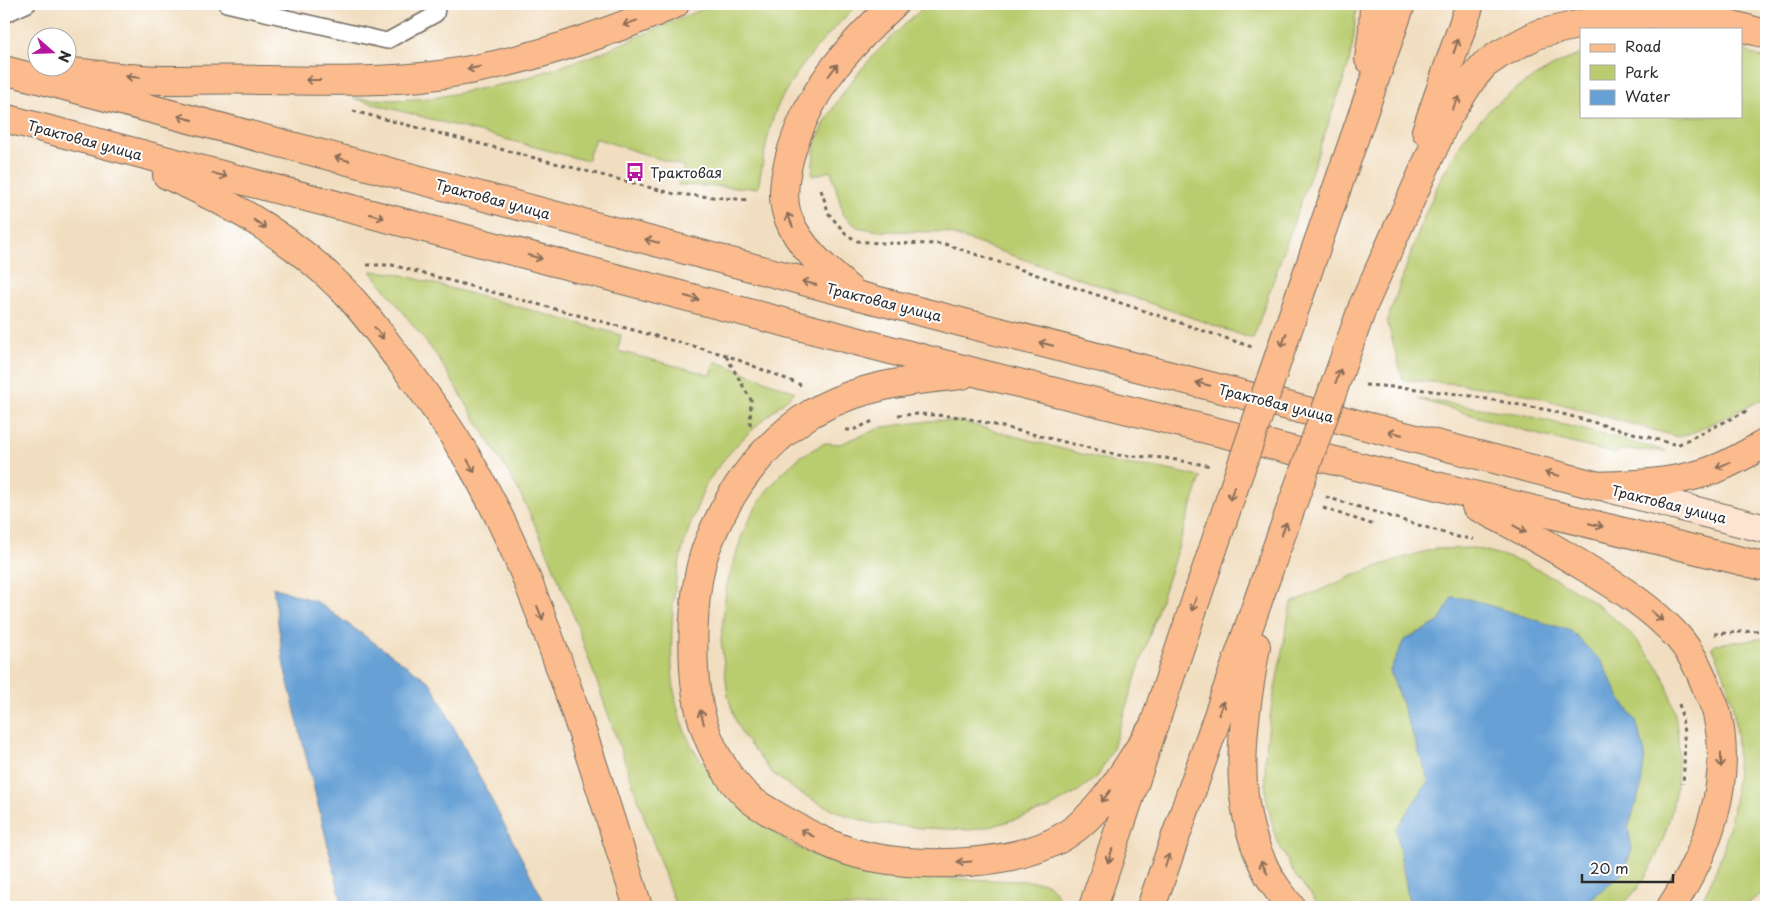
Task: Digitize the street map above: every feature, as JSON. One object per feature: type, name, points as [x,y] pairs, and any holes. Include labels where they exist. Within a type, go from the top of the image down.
[{"type":"main road","points":[[4,66],[160,80],[359,81],[423,77],[521,58],[576,43],[675,4]]},
{"type":"main road","points":[[856,295],[810,252],[797,234],[788,218],[784,185],[793,144],[809,105],[831,71],[855,42],[894,4]]},
{"type":"main road","points":[[1300,294],[1363,85],[1371,49],[1374,4]]},
{"type":"main road","points":[[1093,907],[1300,294],[1401,4]]},
{"type":"main road","points":[[1151,907],[1470,4]]},
{"type":"main road","points":[[1363,306],[1448,118],[1472,79],[1484,65],[1500,54],[1538,34],[1612,17],[1693,16],[1766,34]]},
{"type":"main road","name":"Трактовая улица","points":[[4,70],[856,295],[1766,528]]},
{"type":"main road","name":"Трактовая улица","points":[[4,118],[982,374],[1766,567]]},
{"type":"main road","points":[[90,141],[225,202],[300,252],[337,284],[365,314],[418,385],[468,460],[488,496],[525,575],[548,632],[603,794],[638,907]]},
{"type":"main road","points":[[982,374],[889,384],[828,405],[796,424],[781,436],[744,476],[728,501],[707,548],[700,573],[692,634],[695,690],[709,741],[734,783],[753,801],[812,836],[870,857],[905,862],[947,863],[978,861],[1013,855],[1046,847],[1067,834],[1084,821],[1107,795],[1153,727]]},
{"type":"main road","points":[[1599,486],[1640,484],[1680,478],[1717,468],[1766,443]]},
{"type":"main road","points":[[1429,484],[1500,518],[1555,548],[1612,583],[1656,614],[1678,637],[1694,659],[1717,714],[1721,749],[1721,779],[1715,812],[1700,855],[1685,886],[1671,907]]},
{"type":"main road","points":[[1267,575],[1244,717],[1242,760],[1244,799],[1253,842],[1262,863],[1272,882],[1291,907]]},
{"type":"lane","points":[[4,15],[28,4]]},
{"type":"lane","points":[[226,4],[387,41],[436,14],[438,4]]},
{"type":"path","points":[[351,111],[675,194],[749,200]]},
{"type":"path","points":[[367,265],[392,265],[726,355],[802,385]]},
{"type":"path","points":[[726,355],[751,400],[749,434]]},
{"type":"path","points":[[1294,498],[1374,524]]},
{"type":"path","points":[[1714,634],[1766,630]]},
{"type":"green space","points":[[714,4],[858,4],[812,53],[783,95],[770,128],[758,188],[678,185],[684,167],[595,138],[587,161],[352,98],[395,100],[433,98],[514,82],[595,55]]},
{"type":"green space","points":[[927,4],[1356,4],[1354,37],[1348,67],[1253,339],[945,232],[879,231],[857,227],[844,216],[831,171],[812,176],[817,141],[837,102],[864,66]]},
{"type":"green space","points":[[1742,49],[1766,59],[1766,398],[1694,432],[1678,437],[1526,394],[1459,384],[1403,380],[1387,321],[1424,217],[1441,178],[1464,138],[1492,107],[1524,83],[1561,62],[1580,54],[1580,118],[1742,118]]},
{"type":"green space","points":[[371,271],[395,273],[621,335],[618,351],[711,375],[715,361],[795,392],[747,435],[715,471],[703,490],[688,532],[676,582],[672,645],[673,683],[676,701],[687,737],[696,753],[721,784],[747,809],[783,838],[813,855],[832,863],[900,875],[1047,883],[1056,894],[1061,907],[676,907],[574,617],[547,551],[517,487],[437,356]]},
{"type":"green space","points":[[1418,399],[1521,414],[1666,451],[1621,450],[1615,454],[1543,436]]},
{"type":"green space","points":[[937,420],[962,422],[1115,463],[1159,468],[1201,477],[1112,750],[1098,776],[1074,794],[1048,809],[993,826],[969,830],[872,823],[848,816],[825,806],[798,792],[772,773],[743,736],[736,722],[728,696],[721,641],[726,588],[741,538],[751,515],[765,493],[782,473],[801,456],[825,443],[840,444],[883,427]]},
{"type":"green space","points":[[1474,548],[1530,566],[1588,599],[1622,626],[1638,642],[1660,670],[1673,706],[1676,722],[1678,771],[1673,804],[1660,847],[1640,885],[1620,907],[1567,907],[1593,897],[1623,873],[1632,849],[1628,828],[1641,787],[1636,721],[1620,698],[1601,661],[1439,622],[1404,640],[1390,671],[1429,780],[1396,829],[1410,907],[1321,907],[1296,877],[1276,839],[1266,798],[1265,755],[1270,716],[1291,603],[1357,574],[1395,560],[1434,549]]},
{"type":"green space","points":[[1766,638],[1766,890],[1743,907],[1698,907],[1713,878],[1724,846],[1732,813],[1736,778],[1737,744],[1733,710],[1725,678],[1712,647],[1715,644]]},
{"type":"water","points":[[273,587],[317,602],[431,683],[547,907],[343,907],[284,666]]},
{"type":"water","points":[[1452,597],[1469,599],[1571,631],[1601,661],[1620,698],[1636,721],[1645,753],[1641,787],[1628,828],[1632,849],[1623,873],[1593,897],[1567,907],[1410,907],[1396,829],[1429,780],[1390,671],[1404,640],[1439,622]]},
{"type":"place","name":"Трактовая","points":[[635,172]]}]
